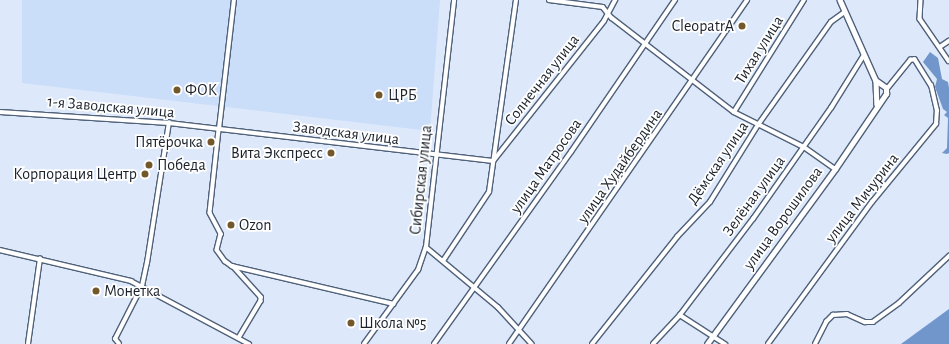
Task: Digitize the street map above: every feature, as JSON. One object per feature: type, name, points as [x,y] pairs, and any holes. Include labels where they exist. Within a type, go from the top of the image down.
[{"type":"street","points":[[234,0],[210,213],[221,234],[217,250],[261,297],[261,301],[239,338]]},
{"type":"street","name":"Сибирская улица","points":[[364,344],[418,270],[426,247],[435,156],[454,0]]},
{"type":"street","points":[[443,260],[489,192],[516,0]]},
{"type":"street","points":[[549,0],[603,7],[609,14],[734,112],[804,148],[835,169]]},
{"type":"street","name":"Солнечная улица","points":[[493,161],[609,14],[615,0]]},
{"type":"street","name":"улица Матросова","points":[[434,344],[675,0]]},
{"type":"street","name":"улица Худайбердина","points":[[509,344],[694,80],[747,0]]},
{"type":"street","name":"Тихая улица","points":[[734,112],[804,0]]},
{"type":"street","name":"улица Ворошилова","points":[[840,0],[876,81],[878,92],[877,106]]},
{"type":"street","points":[[921,0],[920,19],[949,61]]},
{"type":"street","name":"Дёмская улица","points":[[592,344],[678,237],[710,202],[758,125],[831,22],[845,12]]},
{"type":"street","points":[[940,47],[949,41]]},
{"type":"street","name":"Зелёная улица","points":[[653,344],[680,315],[804,148],[864,55]]},
{"type":"street","name":"улица Мичурина","points":[[768,344],[872,202],[936,124],[937,112],[931,86],[915,60],[911,60],[887,90]]},
{"type":"street","name":"улица Ворошилова","points":[[707,344],[835,169],[884,96],[887,90],[876,81]]},
{"type":"street","points":[[883,86],[878,92],[884,96]]},
{"type":"street","name":"1-я Заводская улица","points":[[0,112],[82,115],[169,123],[219,130]]},
{"type":"street","points":[[117,343],[142,286],[150,252],[169,123]]},
{"type":"street","name":"Заводская улица","points":[[219,130],[435,156],[493,161]]},
{"type":"street","points":[[426,247],[510,318],[518,331],[532,344]]},
{"type":"street","points":[[0,250],[142,286],[249,344]]},
{"type":"street","points":[[815,344],[826,322],[834,315],[847,314],[865,322],[873,322],[899,303],[949,256]]},
{"type":"street","points":[[28,344],[40,259]]},
{"type":"street","points":[[232,266],[394,304]]},
{"type":"street","points":[[680,315],[725,344]]},
{"type":"shaded area","points":[[22,0],[440,0],[430,131],[22,83]]},
{"type":"water","points":[[930,52],[938,58],[942,79],[948,82],[949,88],[949,153],[947,154],[942,153],[947,148],[948,118],[944,115],[947,112],[943,109],[935,87],[937,79],[923,62]]},
{"type":"water","points":[[949,309],[949,344],[901,344]]},
{"type":"place","name":"CleopatrA","points":[[742,26]]},
{"type":"place","name":"ФОК","points":[[177,90]]},
{"type":"place","name":"ЦРБ","points":[[379,95]]},
{"type":"place","name":"Пятёрочка","points":[[211,142]]},
{"type":"place","name":"Вита Экспресс","points":[[331,153]]},
{"type":"place","name":"Победа","points":[[149,165]]},
{"type":"place","name":"Корпорация Центр","points":[[145,174]]},
{"type":"place","name":"Ozon","points":[[231,225]]},
{"type":"place","name":"Монетка","points":[[96,291]]},
{"type":"place","name":"Школа №5","points":[[351,323]]}]
